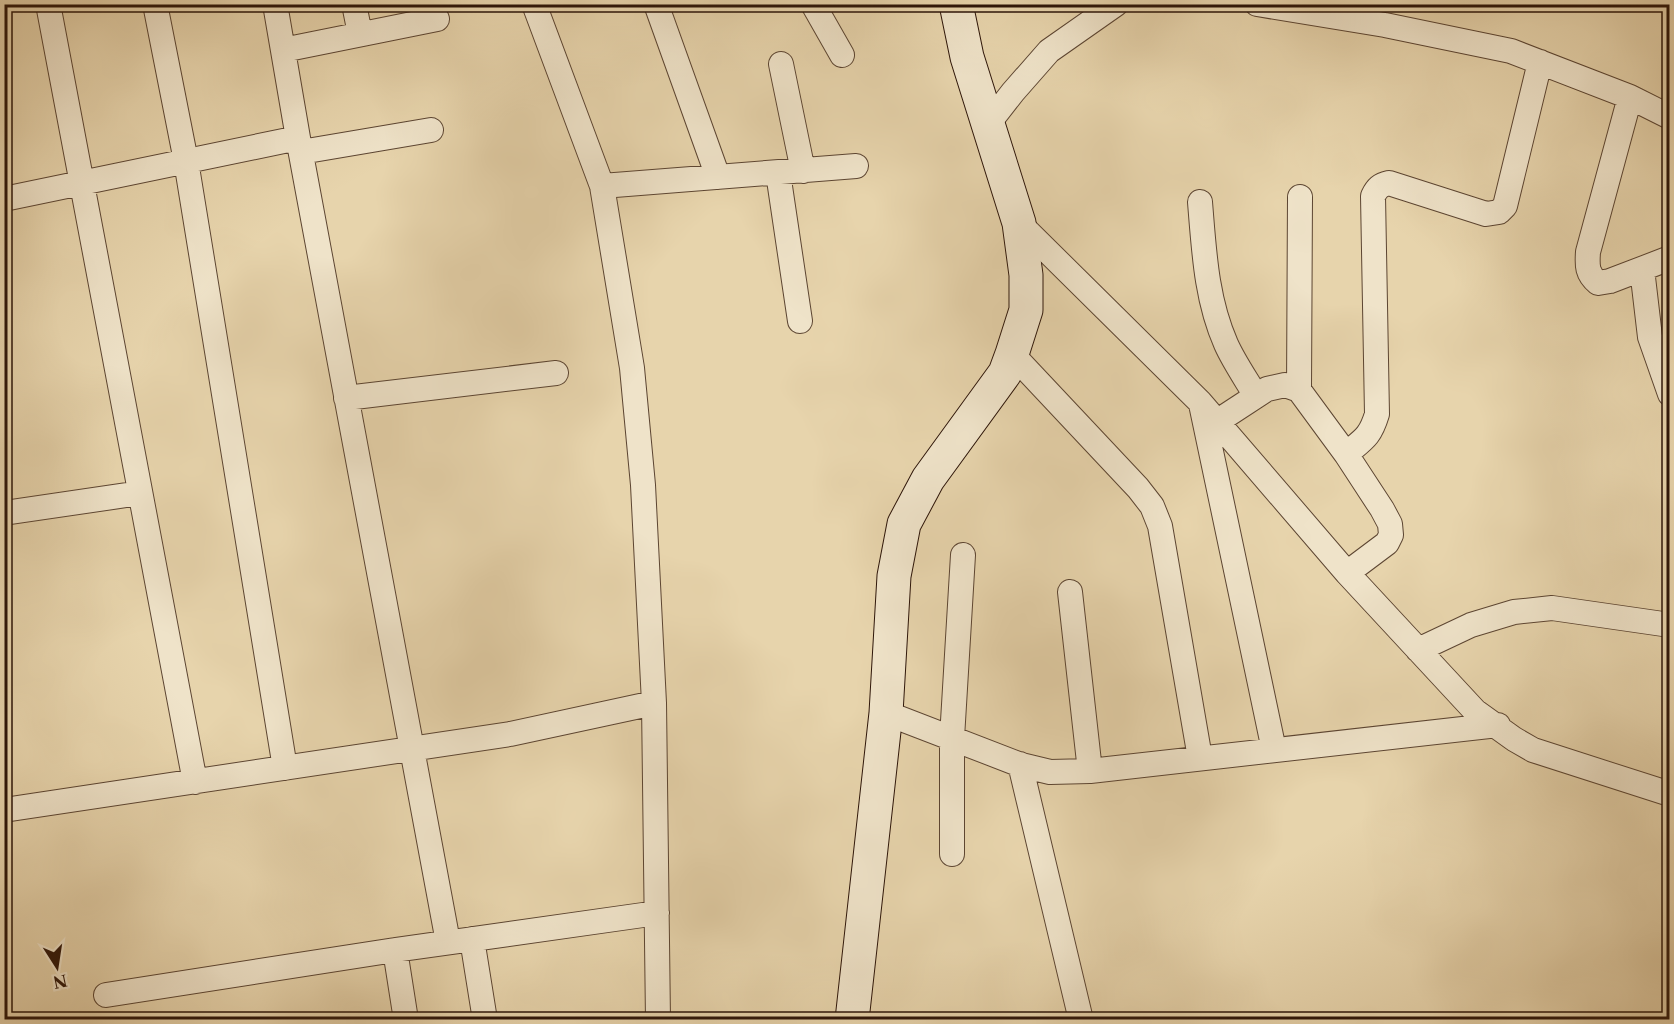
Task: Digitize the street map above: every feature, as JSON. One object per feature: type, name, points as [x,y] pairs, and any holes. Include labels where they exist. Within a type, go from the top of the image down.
[{"type":"street","points":[[48,4],[195,782]]},
{"type":"street","points":[[155,4],[186,161],[285,768]]},
{"type":"street","points":[[274,4],[411,749],[460,940],[485,1020]]},
{"type":"street","points":[[354,4],[360,34]]},
{"type":"street","points":[[534,4],[602,186],[634,379],[643,485],[654,704],[658,1020]]},
{"type":"street","points":[[656,4],[718,177]]},
{"type":"street","points":[[813,4],[842,55]]},
{"type":"street","points":[[852,1020],[886,713],[894,576],[904,524],[928,479],[1005,373],[1026,310],[1026,275],[1019,223],[967,57],[956,4]]},
{"type":"street","points":[[988,124],[1081,15],[1116,4]]},
{"type":"street","points":[[1257,4],[1408,29],[1511,51],[1630,97],[1670,117]]},
{"type":"street","points":[[283,50],[437,19]]},
{"type":"street","points":[[1346,454],[1366,438],[1377,414],[1373,196],[1377,188],[1389,183],[1486,214],[1499,212],[1505,206],[1540,62]]},
{"type":"street","points":[[782,64],[803,171]]},
{"type":"street","points":[[1630,97],[1588,252],[1587,267],[1591,277],[1598,282],[1610,281],[1670,258]]},
{"type":"street","points":[[4,199],[186,161],[431,130]]},
{"type":"street","points":[[602,186],[856,166]]},
{"type":"street","points":[[778,173],[800,321]]},
{"type":"street","points":[[1299,390],[1300,197]]},
{"type":"street","points":[[1200,202],[1206,267],[1214,313],[1226,345],[1256,396]]},
{"type":"street","points":[[1019,223],[1218,421],[1347,573],[1476,711],[1533,750],[1670,794]]},
{"type":"street","points":[[1642,269],[1650,337],[1670,394]]},
{"type":"street","points":[[1012,354],[1138,488],[1152,506],[1160,526],[1200,758]]},
{"type":"street","points":[[346,398],[556,373]]},
{"type":"street","points":[[1218,421],[1267,389],[1285,385],[1299,390],[1346,454],[1390,524],[1391,535],[1387,543],[1347,573]]},
{"type":"street","points":[[1200,402],[1274,750]]},
{"type":"street","points":[[4,513],[140,493]]},
{"type":"street","points":[[952,854],[952,738],[963,555]]},
{"type":"street","points":[[1070,592],[1090,771]]},
{"type":"street","points":[[1418,650],[1471,625],[1514,612],[1552,608],[1664,624]]},
{"type":"street","points":[[4,810],[510,734],[654,704]]},
{"type":"street","points":[[886,713],[1020,764],[1050,772],[1090,771],[1498,725]]},
{"type":"street","points":[[1020,764],[1081,1020]]},
{"type":"street","points":[[106,995],[460,940],[657,913]]},
{"type":"street","points":[[395,950],[406,1020]]}]
